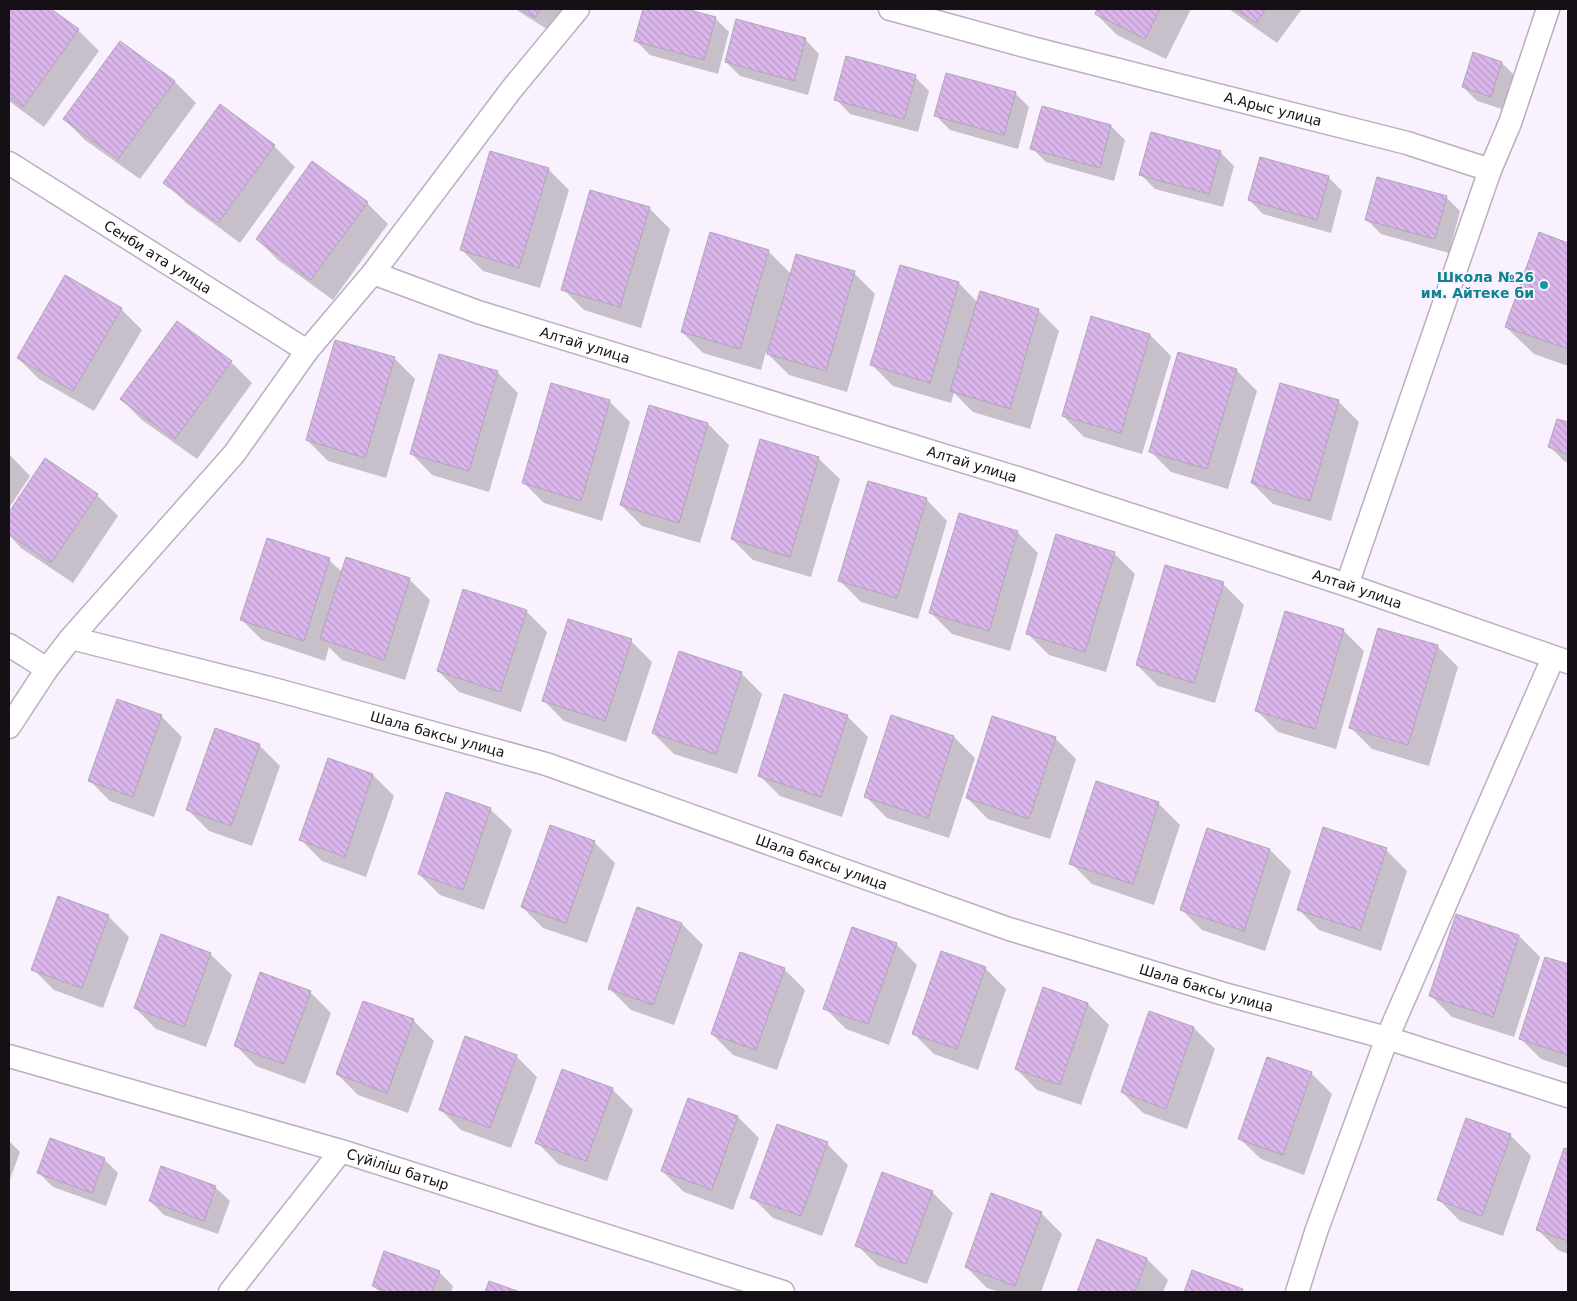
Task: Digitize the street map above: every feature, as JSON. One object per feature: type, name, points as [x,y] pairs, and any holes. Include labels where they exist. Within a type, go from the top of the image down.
[{"type":"street","points":[[9,727],[47,669],[71,638],[234,454],[307,351],[373,273],[511,90],[578,9]]},
{"type":"street","name":"А.Арыс улица","points":[[890,9],[1032,48],[1407,143],[1490,170]]},
{"type":"street","points":[[1347,585],[1490,170],[1510,123],[1548,9]]},
{"type":"street","name":"Сенби ата улица","points":[[9,163],[307,351]]},
{"type":"street","name":"Алтай улица","points":[[373,273],[478,312],[1027,481],[1347,585],[1560,660]]},
{"type":"street","name":"Шала баксы улица","points":[[71,638],[278,690],[546,764],[1009,929],[1224,994],[1387,1038],[1568,1096]]},
{"type":"street","points":[[9,645],[47,669]]},
{"type":"street","points":[[1297,1292],[1317,1229],[1387,1038],[1560,660]]},
{"type":"street","name":"Сүйіліш батыр","points":[[9,1056],[341,1151],[738,1286],[783,1292]]},
{"type":"street","points":[[230,1292],[341,1151]]},
{"type":"building","points":[[9,9],[51,9],[79,29],[23,107],[9,97]]},
{"type":"building","points":[[520,9],[541,9],[535,18]]},
{"type":"building","points":[[643,9],[686,9],[716,17],[704,60],[634,41]]},
{"type":"building","points":[[1097,9],[1160,9],[1145,39],[1095,14]]},
{"type":"building","points":[[1236,9],[1266,9],[1256,23]]},
{"type":"building","points":[[736,19],[806,38],[794,81],[725,62]]},
{"type":"building","points":[[120,41],[175,81],[118,159],[63,119]]},
{"type":"building","points":[[1473,52],[1502,62],[1491,97],[1462,87]]},
{"type":"building","points":[[846,56],[916,75],[904,119],[834,100]]},
{"type":"building","points":[[946,73],[1016,92],[1004,135],[934,116]]},
{"type":"building","points":[[220,104],[275,145],[218,223],[163,183]]},
{"type":"building","points":[[1042,106],[1111,125],[1100,168],[1030,149]]},
{"type":"building","points":[[1151,132],[1221,151],[1209,194],[1139,175]]},
{"type":"building","points":[[490,151],[549,168],[519,268],[460,250]]},
{"type":"building","points":[[1260,157],[1329,176],[1317,220],[1248,200]]},
{"type":"building","points":[[312,161],[368,202],[311,280],[256,239]]},
{"type":"building","points":[[1377,177],[1447,196],[1435,239],[1365,220]]},
{"type":"building","points":[[590,190],[650,207],[620,307],[561,290]]},
{"type":"building","points":[[710,232],[769,250],[740,349],[681,332]]},
{"type":"building","name":"Школа №26 им. Айтеке би","points":[[1539,232],[1568,243],[1568,349],[1505,327]]},
{"type":"building","points":[[796,254],[855,271],[826,371],[767,354]]},
{"type":"building","points":[[900,265],[959,282],[930,383],[870,365]]},
{"type":"building","points":[[65,275],[122,308],[73,391],[17,358]]},
{"type":"building","points":[[980,291],[1039,309],[1010,409],[950,391]]},
{"type":"building","points":[[1091,316],[1150,334],[1121,433],[1062,416]]},
{"type":"building","points":[[177,321],[232,361],[175,439],[120,399]]},
{"type":"building","points":[[335,340],[395,357],[365,458],[306,440]]},
{"type":"building","points":[[1178,352],[1237,369],[1207,469],[1149,452]]},
{"type":"building","points":[[439,354],[498,371],[469,471],[410,454]]},
{"type":"building","points":[[551,383],[610,400],[581,501],[522,483]]},
{"type":"building","points":[[1280,383],[1339,400],[1310,501],[1251,483]]},
{"type":"building","points":[[649,405],[708,423],[679,523],[620,505]]},
{"type":"building","points":[[1557,419],[1568,422],[1568,454],[1548,447]]},
{"type":"building","points":[[760,439],[819,457],[790,557],[731,539]]},
{"type":"building","points":[[45,458],[98,494],[51,563],[9,534],[9,512]]},
{"type":"building","points":[[868,481],[927,498],[897,598],[838,581]]},
{"type":"building","points":[[959,513],[1018,531],[989,631],[929,613]]},
{"type":"building","points":[[1056,534],[1115,552],[1085,652],[1026,634]]},
{"type":"building","points":[[267,538],[330,558],[304,641],[240,620]]},
{"type":"building","points":[[346,557],[410,578],[384,660],[320,639]]},
{"type":"building","points":[[1165,565],[1224,582],[1194,683],[1136,665]]},
{"type":"building","points":[[463,589],[527,610],[500,692],[437,671]]},
{"type":"building","points":[[1285,611],[1344,629],[1315,729],[1255,711]]},
{"type":"building","points":[[568,619],[632,639],[605,721],[542,701]]},
{"type":"building","points":[[1378,628],[1438,645],[1408,745],[1349,728]]},
{"type":"building","points":[[679,651],[742,672],[716,754],[652,733]]},
{"type":"building","points":[[784,694],[848,715],[821,797],[758,776]]},
{"type":"building","points":[[117,699],[162,715],[133,797],[88,781]]},
{"type":"building","points":[[891,715],[954,736],[928,818],[864,797]]},
{"type":"building","points":[[992,716],[1056,737],[1029,819],[966,798]]},
{"type":"building","points":[[215,728],[260,744],[231,826],[186,810]]},
{"type":"building","points":[[328,758],[373,774],[345,857],[299,840]]},
{"type":"building","points":[[1096,781],[1159,802],[1133,884],[1069,864]]},
{"type":"building","points":[[446,792],[491,808],[463,890],[418,874]]},
{"type":"building","points":[[550,825],[595,841],[566,923],[521,907]]},
{"type":"building","points":[[1323,827],[1387,848],[1360,930],[1297,910]]},
{"type":"building","points":[[1207,828],[1270,849],[1244,931],[1180,910]]},
{"type":"building","points":[[58,896],[109,915],[82,988],[31,970]]},
{"type":"building","points":[[637,907],[682,923],[653,1005],[608,989]]},
{"type":"building","points":[[1456,914],[1519,935],[1493,1017],[1429,996]]},
{"type":"building","points":[[852,927],[897,943],[868,1024],[823,1009]]},
{"type":"building","points":[[161,934],[211,953],[184,1027],[134,1008]]},
{"type":"building","points":[[941,951],[986,967],[957,1049],[912,1034]]},
{"type":"building","points":[[740,952],[785,968],[756,1050],[711,1034]]},
{"type":"building","points":[[1545,957],[1568,964],[1568,1055],[1519,1039]]},
{"type":"building","points":[[260,972],[311,991],[284,1064],[234,1046]]},
{"type":"building","points":[[1043,987],[1088,1003],[1060,1085],[1015,1069]]},
{"type":"building","points":[[363,1001],[414,1019],[387,1093],[336,1074]]},
{"type":"building","points":[[1149,1011],[1194,1027],[1166,1109],[1121,1092]]},
{"type":"building","points":[[465,1036],[517,1055],[490,1128],[439,1110]]},
{"type":"building","points":[[1267,1057],[1312,1072],[1283,1155],[1238,1139]]},
{"type":"building","points":[[562,1069],[613,1088],[586,1161],[535,1143]]},
{"type":"building","points":[[688,1098],[738,1116],[712,1190],[661,1171]]},
{"type":"building","points":[[1466,1118],[1511,1134],[1482,1216],[1437,1200]]},
{"type":"building","points":[[777,1124],[828,1142],[801,1216],[750,1198]]},
{"type":"building","points":[[50,1138],[105,1158],[92,1193],[37,1173]]},
{"type":"building","points":[[1564,1148],[1568,1149],[1568,1241],[1536,1230]]},
{"type":"building","points":[[161,1166],[216,1186],[204,1221],[149,1201]]},
{"type":"building","points":[[882,1172],[933,1191],[906,1264],[855,1246]]},
{"type":"building","points":[[991,1193],[1042,1212],[1015,1286],[965,1267]]},
{"type":"building","points":[[1097,1239],[1147,1258],[1135,1292],[1077,1292]]},
{"type":"building","points":[[384,1251],[440,1271],[432,1292],[388,1292],[372,1286]]},
{"type":"building","points":[[1192,1270],[1243,1289],[1242,1292],[1184,1292]]},
{"type":"building","points":[[489,1281],[520,1292],[485,1292]]},
{"type":"place","name":"Школа №26 им. Айтеке би","points":[[1544,285]]}]
